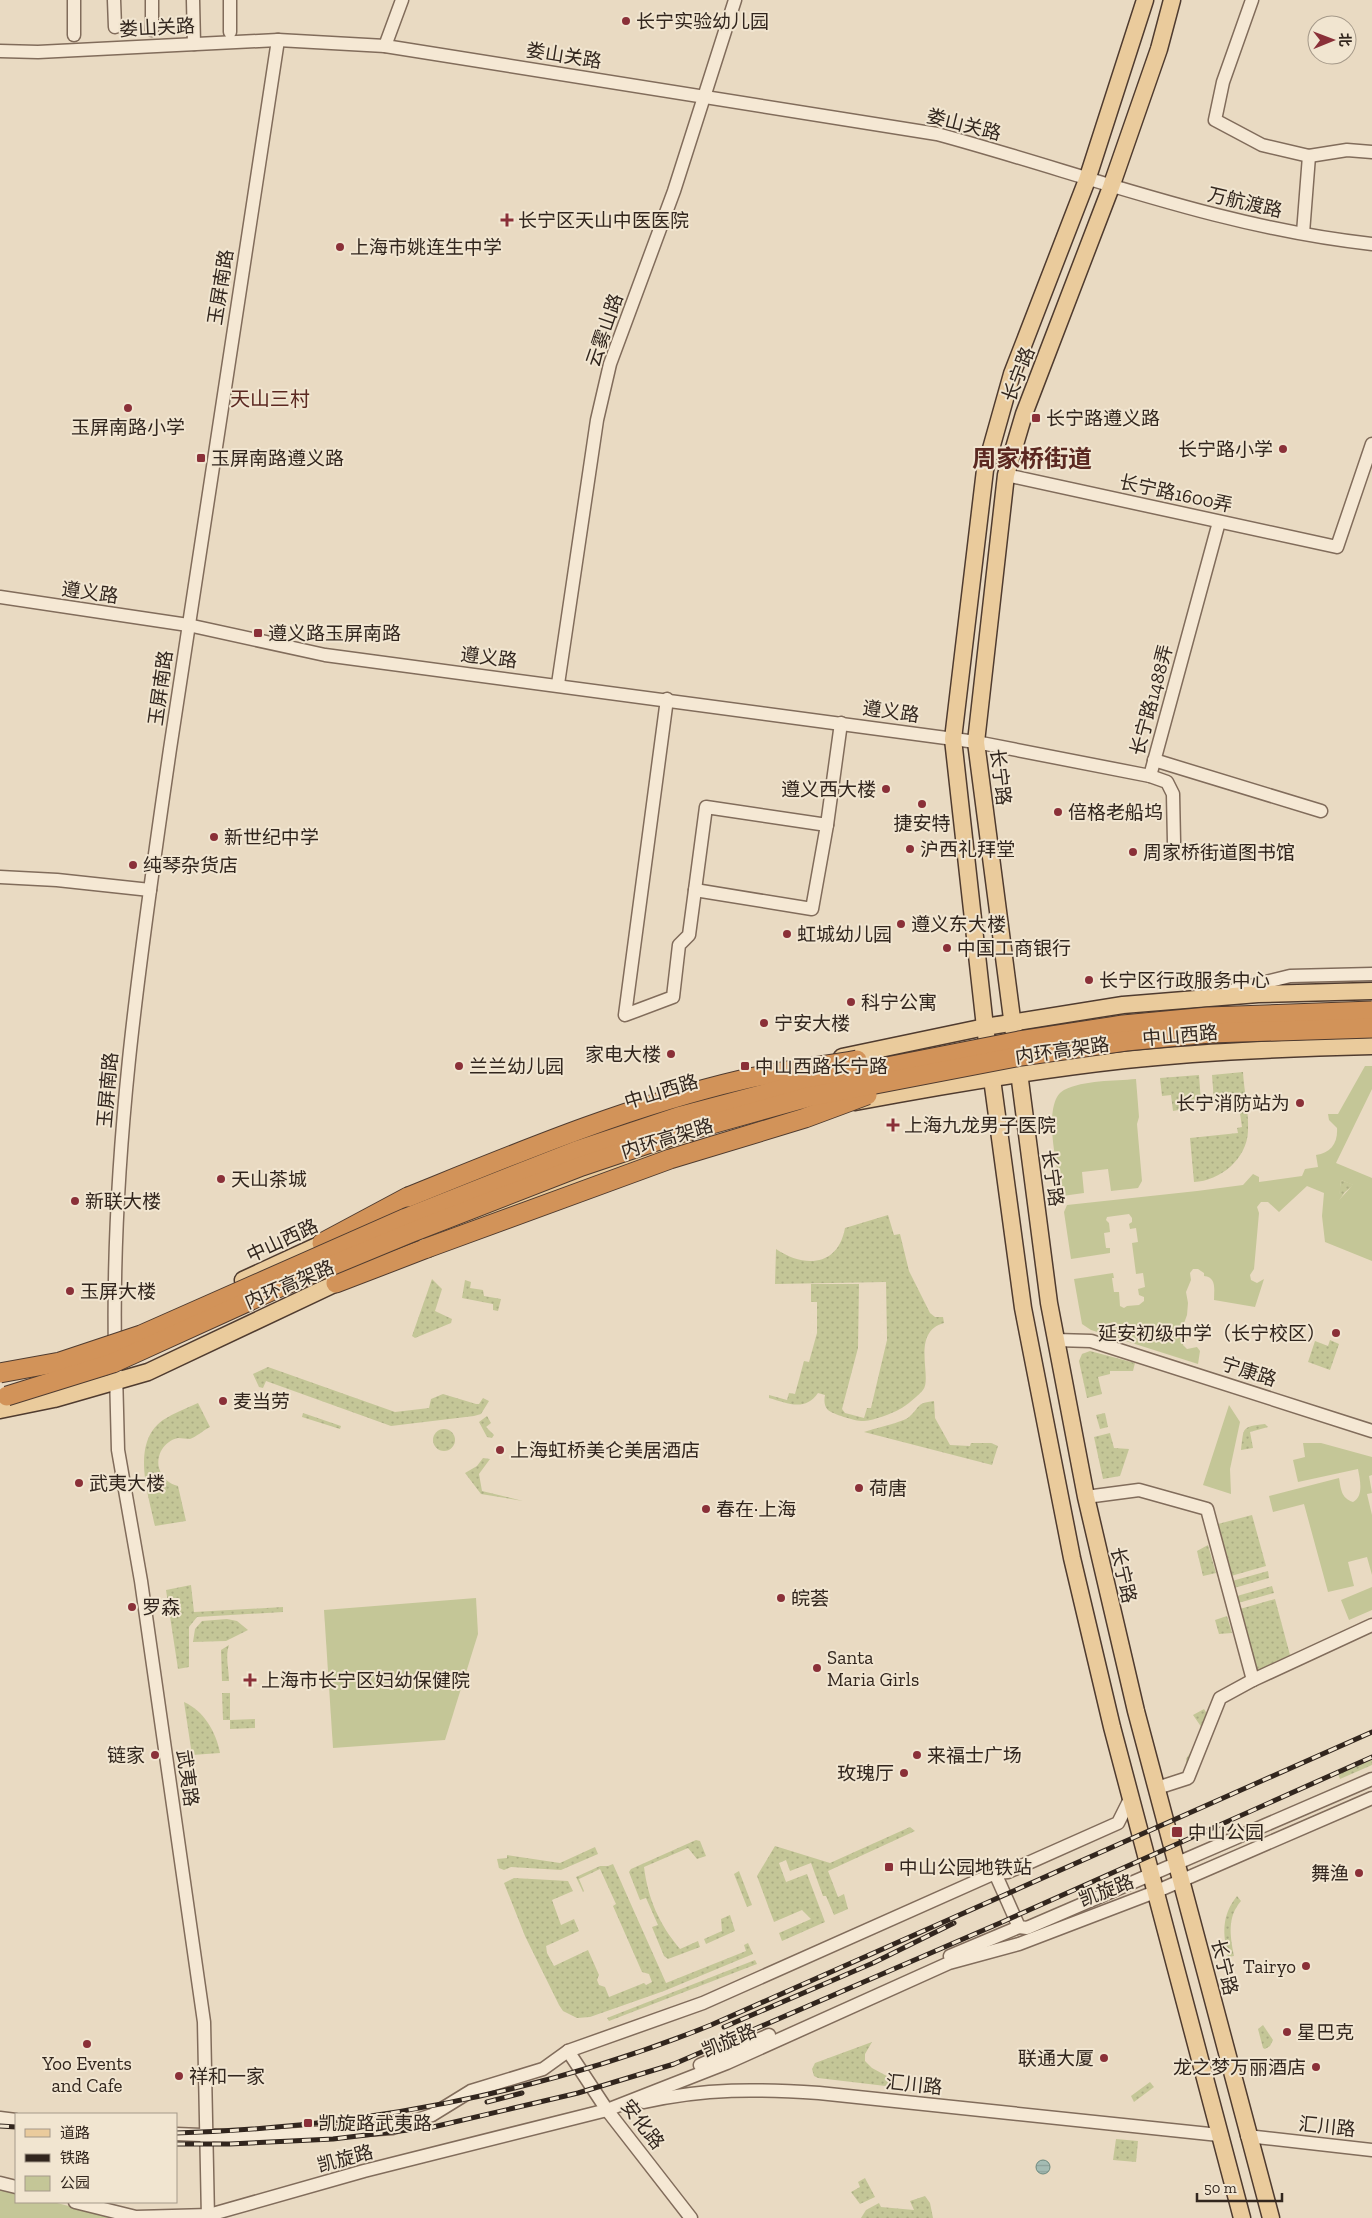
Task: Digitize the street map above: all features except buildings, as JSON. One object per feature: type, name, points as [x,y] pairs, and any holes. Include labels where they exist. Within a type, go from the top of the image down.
[{"type":"highway","name":"内环高架路","points":[[0,1371],[60,1362],[106,1348],[141,1335],[406,1218],[576,1151],[678,1117],[805,1083],[1019,1041],[1124,1025],[1208,1017],[1372,1012]]},
{"type":"highway","name":"内环高架路","points":[[0,1396],[113,1363],[282,1286],[582,1166],[683,1132],[808,1097],[1021,1056],[1136,1040],[1210,1033],[1372,1028]]},
{"type":"highway","points":[[322,1243],[408,1197],[551,1140],[639,1109],[742,1080],[909,1052],[1019,1041]]},
{"type":"highway","points":[[336,1283],[670,1159],[805,1118],[908,1078]]},
{"type":"main road","name":"长宁路","points":[[1145,0],[1087,180],[1012,374],[985,470],[953,739],[985,1027],[1023,1308],[1072,1558],[1155,1892],[1242,2218]]},
{"type":"main road","name":"长宁路","points":[[1172,0],[1159,49],[1111,187],[1024,414],[1006,475],[976,742],[1018,1074],[1056,1340],[1086,1497],[1134,1701],[1271,2218]]},
{"type":"main road","name":"中山西路","points":[[0,1371],[115,1345],[140,1334],[231,1286],[322,1243],[504,1167],[670,1108],[849,1055],[1012,1022],[1123,1005],[1258,994],[1372,991]]},
{"type":"main road","name":"中山西路","points":[[336,1283],[419,1241],[642,1156],[828,1108],[953,1083],[1126,1060],[1230,1051],[1372,1046]]},
{"type":"main road","points":[[0,1410],[54,1399],[116,1382],[156,1368],[336,1283]]},
{"type":"street","points":[[74,0],[74,34]]},
{"type":"street","points":[[114,0],[115,27]]},
{"type":"street","points":[[152,0],[152,30]]},
{"type":"street","points":[[193,0],[194,44]]},
{"type":"street","points":[[230,0],[230,32]]},
{"type":"street","points":[[385,46],[402,0]]},
{"type":"street","name":"云雾山路","points":[[558,684],[592,450],[610,364],[674,191],[735,0]]},
{"type":"street","points":[[1252,0],[1223,82],[1215,120],[1262,145],[1309,156],[1348,150],[1372,152]]},
{"type":"street","name":"娄山关路","points":[[0,51],[38,52],[278,40],[385,46],[937,134],[1111,187]]},
{"type":"street","name":"玉屏南路","points":[[115,1345],[116,1239],[131,1029],[188,625],[278,40]]},
{"type":"street","points":[[1303,233],[1309,156]]},
{"type":"street","name":"万航渡路","points":[[1111,187],[1236,220],[1372,244]]},
{"type":"street","name":"长宁路1600弄","points":[[1006,475],[1338,547],[1372,444]]},
{"type":"street","name":"长宁路1488弄","points":[[976,742],[1150,776],[1219,522]]},
{"type":"street","name":"遵义路","points":[[0,597],[188,625],[325,655],[558,684],[976,742]]},
{"type":"street","points":[[668,699],[625,1015],[673,997],[678,945],[689,935],[706,807],[827,825]]},
{"type":"street","points":[[695,890],[812,909],[827,825],[841,723]]},
{"type":"street","points":[[1154,760],[1321,811]]},
{"type":"street","points":[[1150,776],[1167,782],[1173,794],[1174,842]]},
{"type":"street","points":[[0,877],[57,880],[150,890]]},
{"type":"street","points":[[1206,998],[1290,976],[1372,974]]},
{"type":"street","name":"宁康路","points":[[1056,1340],[1091,1341],[1372,1431]]},
{"type":"street","name":"武夷路","points":[[115,1345],[118,1450],[141,1581],[204,2022],[209,2216]]},
{"type":"street","points":[[1086,1497],[1139,1490],[1207,1509],[1253,1680]]},
{"type":"street","points":[[1157,1788],[1188,1778],[1220,1698],[1253,1680],[1372,1625]]},
{"type":"street","name":"凯旋路","points":[[605,2107],[1019,1927],[1027,1928],[1372,1779]]},
{"type":"street","name":"凯旋路","points":[[178,2134],[252,2137],[393,2128],[432,2115],[471,2091],[543,2069],[568,2051],[703,2003],[995,1873],[1008,1872],[1118,1823],[1131,1797]]},
{"type":"street","name":"凯旋路","points":[[79,2203],[136,2218],[209,2216],[364,2171],[605,2107],[727,2063],[949,1964],[1019,1944],[1155,1892],[1372,1798]]},
{"type":"street","points":[[995,1873],[1019,1927]]},
{"type":"street","name":"安化路","points":[[568,2051],[605,2107],[691,2218]]},
{"type":"street","name":"汇川路","points":[[605,2107],[714,2090],[756,2089],[819,2093],[1219,2135]]},
{"type":"street","points":[[0,2118],[15,2120]]},
{"type":"street","name":"汇川路","points":[[1248,2136],[1372,2150]]},
{"type":"street","points":[[0,2183],[15,2187]]},
{"type":"green space","points":[[1365,1066],[1372,1066],[1372,1089],[1336,1163],[1372,1178],[1372,1261],[1325,1242],[1322,1216],[1324,1193],[1307,1186],[1279,1212],[1268,1202],[1261,1202],[1257,1207],[1259,1213],[1254,1269],[1250,1275],[1251,1280],[1257,1283],[1264,1279],[1255,1307],[1214,1300],[1213,1281],[1204,1276],[1204,1273],[1198,1269],[1193,1269],[1190,1273],[1191,1280],[1186,1292],[1188,1303],[1187,1315],[1183,1326],[1187,1337],[1183,1345],[1187,1349],[1197,1347],[1200,1351],[1198,1364],[1091,1330],[1082,1324],[1074,1279],[1113,1273],[1114,1292],[1119,1292],[1120,1306],[1124,1308],[1139,1305],[1144,1301],[1144,1297],[1139,1295],[1138,1289],[1145,1287],[1143,1273],[1136,1274],[1132,1243],[1138,1242],[1136,1228],[1130,1229],[1129,1224],[1132,1222],[1132,1218],[1129,1214],[1107,1217],[1106,1220],[1109,1223],[1110,1232],[1104,1233],[1106,1248],[1110,1248],[1110,1253],[1071,1259],[1064,1212],[1067,1205],[1243,1185],[1253,1174],[1259,1177],[1259,1182],[1302,1176],[1305,1169],[1318,1167],[1316,1155],[1330,1150],[1335,1143],[1337,1128],[1329,1120],[1328,1114],[1338,1114]],"holes":[[[1341,1180],[1353,1185],[1339,1200]]]},
{"type":"green space","points":[[1243,1072],[1248,1131],[1243,1151],[1230,1167],[1222,1173],[1204,1181],[1194,1182],[1190,1138],[1238,1133],[1237,1128],[1242,1127],[1238,1100],[1214,1101],[1212,1075]]},
{"type":"green space","points":[[1199,1075],[1201,1102],[1179,1104],[1179,1110],[1173,1111],[1171,1095],[1162,1096],[1160,1078]]},
{"type":"green space","points":[[1136,1079],[1139,1117],[1137,1124],[1142,1181],[1138,1188],[1111,1191],[1108,1169],[1082,1172],[1084,1193],[1062,1196],[1055,1156],[1052,1123],[1053,1109],[1057,1097],[1064,1090],[1081,1084]]},
{"type":"green space","points":[[1341,1180],[1354,1185],[1345,1192],[1338,1202]]},
{"type":"green space","points":[[888,1215],[894,1235],[900,1234],[909,1271],[930,1313],[935,1317],[943,1317],[944,1323],[934,1328],[928,1336],[925,1345],[926,1376],[923,1390],[900,1409],[864,1421],[830,1412],[825,1405],[825,1395],[818,1393],[813,1399],[802,1404],[789,1404],[769,1398],[769,1395],[787,1400],[789,1393],[795,1394],[804,1361],[809,1362],[817,1333],[817,1302],[811,1302],[811,1284],[859,1284],[858,1348],[842,1409],[845,1413],[864,1418],[867,1408],[871,1408],[887,1340],[886,1282],[775,1284],[776,1249],[798,1259],[818,1260],[827,1257],[835,1250],[841,1241],[845,1228]]},
{"type":"green space","points":[[432,1279],[442,1289],[435,1311],[452,1319],[451,1323],[415,1338],[412,1336]]},
{"type":"green space","points":[[465,1280],[471,1282],[470,1288],[483,1290],[484,1296],[501,1299],[498,1311],[493,1310],[493,1304],[462,1298]]},
{"type":"green space","points":[[1330,1340],[1339,1344],[1330,1370],[1308,1362],[1315,1341],[1328,1346]]},
{"type":"green space","points":[[1090,1351],[1135,1363],[1133,1371],[1110,1371],[1110,1374],[1098,1377],[1102,1394],[1087,1398],[1079,1361],[1082,1354]]},
{"type":"green space","points":[[268,1367],[395,1412],[429,1408],[431,1399],[443,1394],[476,1404],[479,1404],[483,1398],[489,1401],[481,1414],[474,1416],[391,1426],[266,1381],[263,1388],[259,1387],[253,1374]]},
{"type":"green space","points":[[934,1401],[935,1418],[950,1445],[970,1446],[971,1443],[991,1443],[998,1446],[992,1465],[864,1432],[906,1419],[918,1406]]},
{"type":"green space","points":[[198,1403],[210,1427],[190,1439],[178,1438],[169,1442],[162,1449],[158,1463],[164,1478],[178,1486],[186,1521],[155,1526],[144,1470],[144,1455],[147,1442],[153,1430],[163,1420]]},
{"type":"green space","points":[[1229,1405],[1240,1422],[1230,1469],[1231,1494],[1203,1485]]},
{"type":"green space","points":[[303,1413],[341,1426],[340,1429],[302,1417]]},
{"type":"green space","points":[[1105,1413],[1108,1427],[1100,1429],[1096,1415]]},
{"type":"green space","points":[[487,1416],[491,1423],[486,1427],[494,1435],[492,1438],[487,1437],[479,1422]]},
{"type":"green space","points":[[1265,1424],[1268,1427],[1250,1432],[1253,1448],[1241,1450],[1245,1430],[1248,1427]]},
{"type":"green space","points":[[444,1429],[452,1432],[455,1440],[452,1448],[444,1451],[436,1448],[433,1440],[436,1432]]},
{"type":"green space","points":[[1110,1433],[1114,1448],[1129,1449],[1120,1476],[1103,1479],[1094,1437]]},
{"type":"green space","points":[[1303,1443],[1321,1443],[1372,1457],[1372,1475],[1369,1476],[1372,1493],[1367,1494],[1372,1515],[1372,1575],[1367,1557],[1348,1562],[1354,1586],[1328,1592],[1304,1504],[1273,1512],[1269,1496],[1339,1478],[1342,1493],[1346,1498],[1353,1502],[1359,1496],[1360,1478],[1358,1469],[1298,1482],[1293,1460],[1305,1457]]},
{"type":"green space","points":[[483,1458],[490,1459],[479,1474],[482,1491],[523,1501],[481,1494],[465,1473],[477,1466]]},
{"type":"green space","points":[[1252,1515],[1266,1566],[1231,1576],[1218,1524]]},
{"type":"green space","points":[[1208,1545],[1216,1573],[1203,1576],[1197,1551]]},
{"type":"green space","points":[[1268,1571],[1269,1578],[1234,1588],[1232,1581]]},
{"type":"green space","points":[[191,1585],[194,1612],[283,1607],[283,1612],[197,1617],[189,1627],[189,1667],[178,1669],[166,1590]]},
{"type":"green space","points":[[1272,1586],[1274,1593],[1238,1603],[1237,1596]]},
{"type":"green space","points":[[1372,1587],[1372,1610],[1349,1620],[1341,1600]]},
{"type":"green space","points":[[476,1598],[478,1634],[445,1740],[333,1748],[324,1610]]},
{"type":"green space","points":[[1275,1599],[1290,1655],[1257,1671],[1240,1609]]},
{"type":"green space","points":[[1227,1616],[1232,1633],[1219,1634],[1215,1620]]},
{"type":"green space","points":[[227,1619],[237,1621],[248,1630],[226,1641],[193,1642],[195,1629],[202,1621]]},
{"type":"green space","points":[[229,1645],[227,1658],[229,1681],[222,1681],[221,1650]]},
{"type":"green space","points":[[222,1693],[230,1693],[230,1720],[223,1720]]},
{"type":"green space","points":[[184,1702],[198,1711],[208,1723],[216,1737],[220,1753],[192,1755]]},
{"type":"green space","points":[[1204,1709],[1209,1717],[1187,1767],[1186,1759],[1202,1728],[1193,1715]]},
{"type":"green space","points":[[255,1719],[255,1728],[230,1729],[230,1720]]},
{"type":"green space","points":[[1372,1759],[1372,1765],[1340,1779],[1338,1774]]},
{"type":"green space","points":[[910,1827],[915,1831],[828,1871],[838,1897],[844,1894],[848,1909],[834,1915],[826,1896],[823,1896],[811,1863],[790,1871],[786,1860],[779,1863],[786,1882],[807,1874],[825,1922],[782,1941],[779,1933],[811,1919],[802,1910],[774,1922],[757,1876],[775,1846],[830,1863]]},
{"type":"green space","points":[[696,1840],[700,1841],[706,1856],[697,1859],[688,1848],[644,1867],[648,1890],[656,1911],[660,1921],[673,1940],[680,1949],[698,1941],[700,1947],[668,1959],[664,1956],[652,1927],[658,1925],[646,1898],[640,1900],[629,1872],[631,1869]]},
{"type":"green space","points":[[595,1847],[598,1854],[561,1870],[511,1867],[504,1870],[499,1868],[497,1859],[507,1858],[507,1855],[560,1863]]},
{"type":"green space","points":[[613,1864],[666,1983],[746,1951],[744,1945],[748,1943],[753,1954],[664,1991],[590,2017],[577,2018],[563,2011],[525,1936],[504,1883],[514,1878],[568,1881],[573,1891],[552,1900],[561,1925],[574,1919],[579,1931],[546,1946],[547,1953],[554,1966],[588,1950],[599,1975],[597,1980],[599,1985],[605,1987],[609,1997],[644,1983],[646,1985],[652,1982],[649,1974],[642,1972],[613,1906],[616,1904],[600,1869],[579,1879],[583,1892],[576,1877],[600,1866]]},
{"type":"green space","points":[[739,1871],[752,1905],[747,1907],[734,1874]]},
{"type":"green space","points":[[1237,1896],[1241,1901],[1233,1914],[1231,1927],[1234,1956],[1228,1957],[1224,1933],[1226,1918]]},
{"type":"green space","points":[[730,1915],[735,1931],[706,1944],[704,1939],[722,1931],[721,1919]]},
{"type":"green space","points":[[755,1960],[757,1964],[609,2021],[607,2018]]},
{"type":"green space","points":[[1263,2025],[1273,2040],[1270,2046],[1265,2049],[1263,2048],[1258,2029]]},
{"type":"green space","points":[[872,2042],[865,2054],[865,2061],[872,2068],[896,2081],[894,2087],[814,2076],[812,2069],[815,2063]]},
{"type":"green space","points":[[1150,2082],[1154,2087],[1134,2102],[1131,2096]]},
{"type":"green space","points":[[1116,2139],[1138,2141],[1136,2162],[1113,2160]]},
{"type":"green space","points":[[865,2178],[875,2197],[860,2204],[851,2192],[860,2187],[858,2182]]},
{"type":"green space","points":[[0,2188],[15,2192],[15,2203],[57,2203],[116,2218],[0,2218]]},
{"type":"green space","points":[[925,2196],[930,2203],[933,2218],[861,2218],[866,2210],[879,2203],[881,2207],[914,2210],[910,2201]]},
{"type":"shaded area","points":[[1043,2160],[1048,2162],[1050,2167],[1048,2172],[1043,2174],[1038,2172],[1036,2167],[1038,2162]]},
{"type":"railway","points":[[178,2133],[312,2124],[381,2115],[516,2088],[582,2070],[647,2049],[711,2025],[1372,1732]]},
{"type":"railway","points":[[178,2144],[230,2144],[333,2139],[433,2127],[578,2093],[674,2064],[1000,1923],[1372,1757]]},
{"type":"railway","points":[[724,2027],[873,1963],[954,1923]]},
{"type":"railway","points":[[487,2102],[522,2093]]},
{"type":"railway","points":[[0,2126],[15,2127]]},
{"type":"place","name":"长宁实验幼儿园","points":[[626,21]]},
{"type":"place","name":"长宁区天山中医医院","points":[[507,220]]},
{"type":"place","name":"上海市姚连生中学","points":[[340,247]]},
{"type":"place","name":"玉屏南路小学","points":[[128,408]]},
{"type":"place","name":"长宁路遵义路","points":[[1036,418]]},
{"type":"place","name":"长宁路小学","points":[[1283,449]]},
{"type":"place","name":"玉屏南路遵义路","points":[[201,458]]},
{"type":"place","name":"遵义路玉屏南路","points":[[258,633]]},
{"type":"place","name":"遵义西大楼","points":[[886,789]]},
{"type":"place","name":"捷安特","points":[[922,804]]},
{"type":"place","name":"倍格老船坞","points":[[1058,812]]},
{"type":"place","name":"新世纪中学","points":[[214,837]]},
{"type":"place","name":"沪西礼拜堂","points":[[910,849]]},
{"type":"place","name":"周家桥街道图书馆","points":[[1133,852]]},
{"type":"place","name":"纯琴杂货店","points":[[133,865]]},
{"type":"place","name":"遵义东大楼","points":[[901,924]]},
{"type":"place","name":"虹城幼儿园","points":[[787,934]]},
{"type":"place","name":"中国工商银行","points":[[947,948]]},
{"type":"place","name":"长宁区行政服务中心","points":[[1089,980]]},
{"type":"place","name":"科宁公寓","points":[[851,1002]]},
{"type":"place","name":"宁安大楼","points":[[764,1023]]},
{"type":"place","name":"家电大楼","points":[[671,1054]]},
{"type":"place","name":"兰兰幼儿园","points":[[459,1066]]},
{"type":"place","name":"中山西路长宁路","points":[[745,1066]]},
{"type":"place","name":"长宁消防站为","points":[[1300,1103]]},
{"type":"place","name":"上海九龙男子医院","points":[[893,1125]]},
{"type":"place","name":"天山茶城","points":[[221,1179]]},
{"type":"place","name":"新联大楼","points":[[75,1201]]},
{"type":"place","name":"玉屏大楼","points":[[70,1291]]},
{"type":"place","name":"延安初级中学（长宁校区）","points":[[1336,1333]]},
{"type":"place","name":"麦当劳","points":[[223,1401]]},
{"type":"place","name":"上海虹桥美仑美居酒店","points":[[500,1450]]},
{"type":"place","name":"武夷大楼","points":[[79,1483]]},
{"type":"place","name":"荷唐","points":[[859,1488]]},
{"type":"place","name":"春在·上海","points":[[706,1509]]},
{"type":"place","name":"皖荟","points":[[781,1598]]},
{"type":"place","name":"罗森","points":[[132,1607]]},
{"type":"place","name":"Santa Maria Girls","points":[[817,1668]]},
{"type":"place","name":"上海市长宁区妇幼保健院","points":[[250,1680]]},
{"type":"place","name":"链家","points":[[155,1755]]},
{"type":"place","name":"来福士广场","points":[[917,1755]]},
{"type":"place","name":"玫瑰厅","points":[[904,1773]]},
{"type":"place","name":"中山公园","points":[[1177,1832]]},
{"type":"place","name":"中山公园地铁站","points":[[889,1867]]},
{"type":"place","name":"舞渔","points":[[1359,1873]]},
{"type":"place","name":"Tairyo","points":[[1306,1966]]},
{"type":"place","name":"星巴克","points":[[1287,2032]]},
{"type":"place","name":"Yoo Events and Cafe","points":[[87,2044]]},
{"type":"place","name":"联通大厦","points":[[1104,2058]]},
{"type":"place","name":"龙之梦万丽酒店","points":[[1316,2067]]},
{"type":"place","name":"祥和一家","points":[[179,2076]]},
{"type":"place","name":"凯旋路武夷路","points":[[308,2123]]},
{"type":"district","name":"天山三村","points":[[270,399]]},
{"type":"district","name":"周家桥街道","points":[[1032,459]]}]
